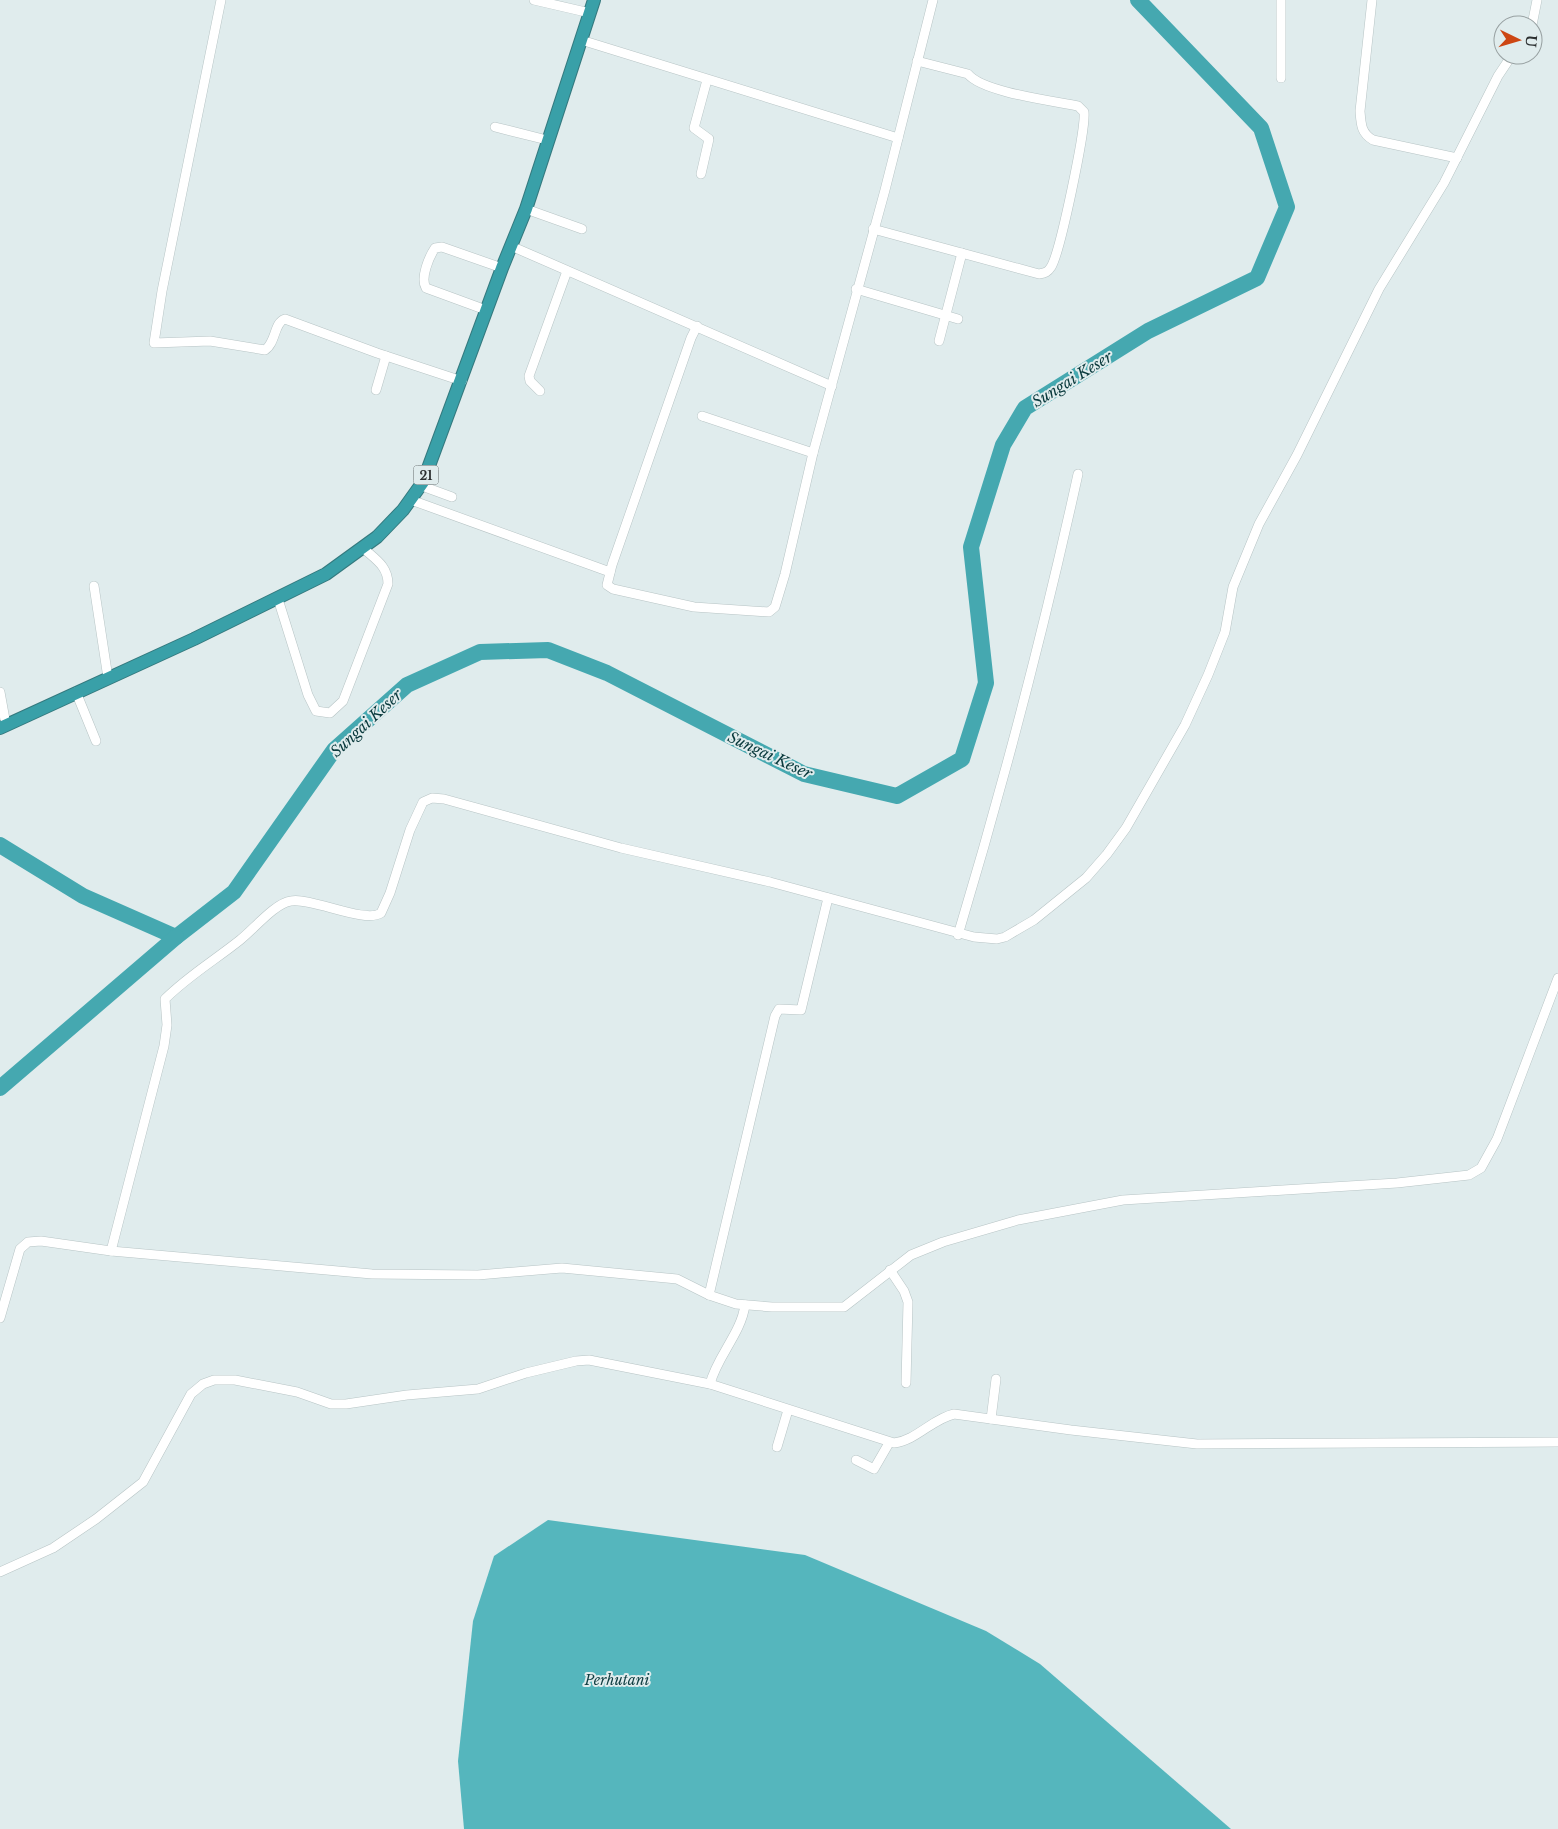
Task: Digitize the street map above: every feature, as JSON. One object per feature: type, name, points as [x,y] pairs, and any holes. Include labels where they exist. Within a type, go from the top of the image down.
[{"type":"highway","name":"21","points":[[3,727],[278,599],[326,574],[377,537],[411,500],[422,486],[462,381],[486,310],[526,209],[594,0]]},
{"type":"street","points":[[221,0],[162,291],[154,343],[210,342],[265,350],[269,347],[280,322],[285,319],[386,356],[462,381]]},
{"type":"street","points":[[534,0],[590,13]]},
{"type":"street","points":[[697,326],[681,366],[607,585],[613,589],[694,607],[769,612],[775,607],[785,574],[813,453],[898,138],[932,0]]},
{"type":"street","points":[[1281,0],[1281,78]]},
{"type":"street","points":[[1372,0],[1360,111],[1361,128],[1366,136],[1373,140],[1456,158]]},
{"type":"street","points":[[1534,15],[1537,0]]},
{"type":"street","points":[[581,40],[898,138]]},
{"type":"street","points":[[873,229],[1039,274],[1047,273],[1052,266],[1060,242],[1077,161],[1084,112],[1078,106],[992,88],[972,80],[968,74],[917,61]]},
{"type":"street","points":[[111,1249],[165,1040],[164,999],[240,940],[277,907],[288,901],[302,901],[368,915],[381,913],[390,893],[410,830],[423,802],[427,800],[444,799],[621,848],[828,898],[958,934],[997,939],[1011,934],[1034,920],[1086,878],[1108,854],[1126,828],[1186,725],[1225,632],[1233,587],[1259,524],[1297,455],[1379,289],[1444,183],[1505,65]]},
{"type":"street","points":[[701,174],[709,139],[694,128],[707,80]]},
{"type":"street","points":[[495,127],[547,140]]},
{"type":"street","points":[[526,209],[582,229]]},
{"type":"street","points":[[511,246],[832,386]]},
{"type":"street","points":[[486,310],[426,288],[423,280],[432,252],[435,248],[442,247],[502,268]]},
{"type":"street","points":[[939,341],[962,253]]},
{"type":"street","points":[[540,391],[530,381],[529,376],[567,271]]},
{"type":"street","points":[[856,289],[958,319]]},
{"type":"street","points":[[376,390],[386,356]]},
{"type":"street","points":[[702,416],[813,453]]},
{"type":"street","points":[[958,934],[1006,771],[1048,611],[1078,474]]},
{"type":"street","points":[[422,486],[452,497]]},
{"type":"street","points":[[411,500],[610,572]]},
{"type":"street","points":[[278,599],[308,695],[316,711],[330,713],[343,701],[388,584],[388,576],[384,567],[363,548]]},
{"type":"street","points":[[94,586],[108,678]]},
{"type":"street","points":[[0,692],[3,727]]},
{"type":"street","points":[[76,692],[96,741]]},
{"type":"street","points":[[709,1293],[775,1016],[780,1010],[801,1010],[828,898]]},
{"type":"street","points":[[0,1318],[20,1249],[28,1242],[41,1241],[372,1274],[442,1276],[562,1268],[579,1269],[677,1279],[709,1293],[745,1305],[844,1307],[911,1255],[976,1232],[1018,1220],[1123,1200],[1397,1184],[1469,1175],[1481,1168],[1491,1152],[1558,978]]},
{"type":"street","points":[[890,1270],[904,1291],[908,1302],[906,1383]]},
{"type":"street","points":[[710,1381],[720,1357],[741,1320],[745,1305]]},
{"type":"street","points":[[0,1572],[53,1548],[96,1519],[143,1482],[191,1394],[203,1384],[214,1380],[254,1382],[331,1404],[346,1404],[407,1395],[478,1389],[526,1373],[589,1360],[710,1381],[788,1410],[889,1443],[898,1443],[916,1435],[948,1415],[954,1414],[1197,1444],[1558,1442]]},
{"type":"street","points":[[991,1419],[996,1379]]},
{"type":"street","points":[[777,1447],[788,1410]]},
{"type":"street","points":[[856,1460],[874,1469],[889,1443]]},
{"type":"green space","name":"Perhutani","points":[[548,1520],[805,1555],[986,1631],[1040,1664],[1231,1829],[464,1829],[458,1761],[473,1621],[494,1556]]},
{"type":"waterway","name":"Sungai Keser","points":[[0,845],[83,896],[176,937],[234,892],[334,750],[407,685],[480,652],[548,650],[607,673],[804,774],[897,796],[962,759],[986,683],[971,547],[1003,445],[1025,408],[1148,331],[1257,278],[1287,207],[1261,128],[1138,0]]},
{"type":"waterway","points":[[0,1088],[176,937]]}]
